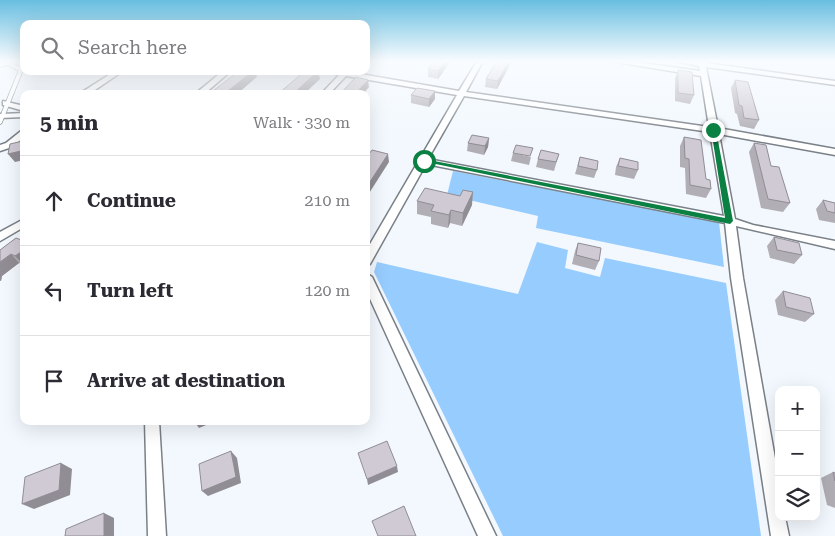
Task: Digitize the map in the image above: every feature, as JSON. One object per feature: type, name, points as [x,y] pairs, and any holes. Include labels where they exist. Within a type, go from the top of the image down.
[{"type":"street","points":[[415,86],[713,130],[835,152]]},
{"type":"street","points":[[370,254],[466,86]]},
{"type":"street","points":[[706,86],[730,221],[737,278],[780,536]]},
{"type":"street","points":[[6,104],[20,108]]},
{"type":"street","points":[[1,119],[20,116]]},
{"type":"street","points":[[0,148],[9,145],[20,136]]},
{"type":"street","points":[[424,161],[730,221],[752,228],[835,245]]},
{"type":"street","points":[[0,237],[20,224]]},
{"type":"street","points":[[370,285],[488,536]]},
{"type":"street","points":[[152,425],[157,536]]},
{"type":"lane","points":[[1,119],[14,86]]},
{"type":"shaded area","points":[[453,171],[719,222],[724,267],[536,228],[538,216],[447,195]]},
{"type":"shaded area","points":[[537,242],[568,250],[565,268],[600,277],[605,258],[726,283],[761,536],[503,536],[374,272],[377,262],[518,294]]},
{"type":"building","points":[[219,86],[234,86],[229,90],[214,90]]},
{"type":"building","points":[[287,86],[302,86],[297,90],[283,90]]},
{"type":"building","points":[[348,86],[362,86],[359,90],[344,90]]},
{"type":"building","points":[[678,86],[693,86],[694,95],[678,93]]},
{"type":"building","points":[[736,86],[749,86],[759,120],[744,118],[742,106],[739,105]]},
{"type":"building","points":[[417,88],[435,91],[429,99],[411,95]]},
{"type":"building","points":[[472,135],[489,138],[485,146],[468,143]]},
{"type":"building","points":[[684,137],[701,140],[706,179],[710,180],[711,189],[690,185],[689,159],[685,158]]},
{"type":"building","points":[[20,142],[20,151],[8,154],[10,144]]},
{"type":"building","points":[[754,143],[766,145],[771,166],[779,167],[790,203],[768,199]]},
{"type":"building","points":[[516,145],[533,148],[530,156],[513,153]]},
{"type":"building","points":[[372,150],[388,154],[370,182],[370,153]]},
{"type":"building","points":[[541,150],[559,154],[556,162],[538,159]]},
{"type":"building","points":[[580,157],[598,161],[597,170],[578,166]]},
{"type":"building","points":[[620,158],[638,162],[638,170],[618,166]]},
{"type":"building","points":[[425,188],[460,196],[463,190],[473,192],[463,213],[451,210],[449,215],[431,211],[434,205],[417,201]]},
{"type":"building","points":[[823,200],[835,203],[835,213],[827,211]]},
{"type":"building","points":[[774,237],[799,243],[802,255],[777,250]]},
{"type":"building","points":[[16,238],[20,240],[20,253],[15,256],[11,254],[0,262],[0,250]]},
{"type":"building","points":[[578,243],[601,248],[599,261],[576,255]]},
{"type":"building","points":[[783,291],[810,298],[814,314],[786,307]]},
{"type":"building","points":[[387,441],[397,466],[367,479],[358,453]]},
{"type":"building","points":[[231,451],[236,477],[202,491],[199,464]]},
{"type":"building","points":[[61,463],[59,490],[22,504],[25,477]]},
{"type":"building","points":[[404,506],[416,536],[378,536],[372,521]]},
{"type":"building","points":[[104,513],[104,536],[65,536],[66,529]]},
{"type":"route","points":[[424,161],[730,221],[713,130]]}]
